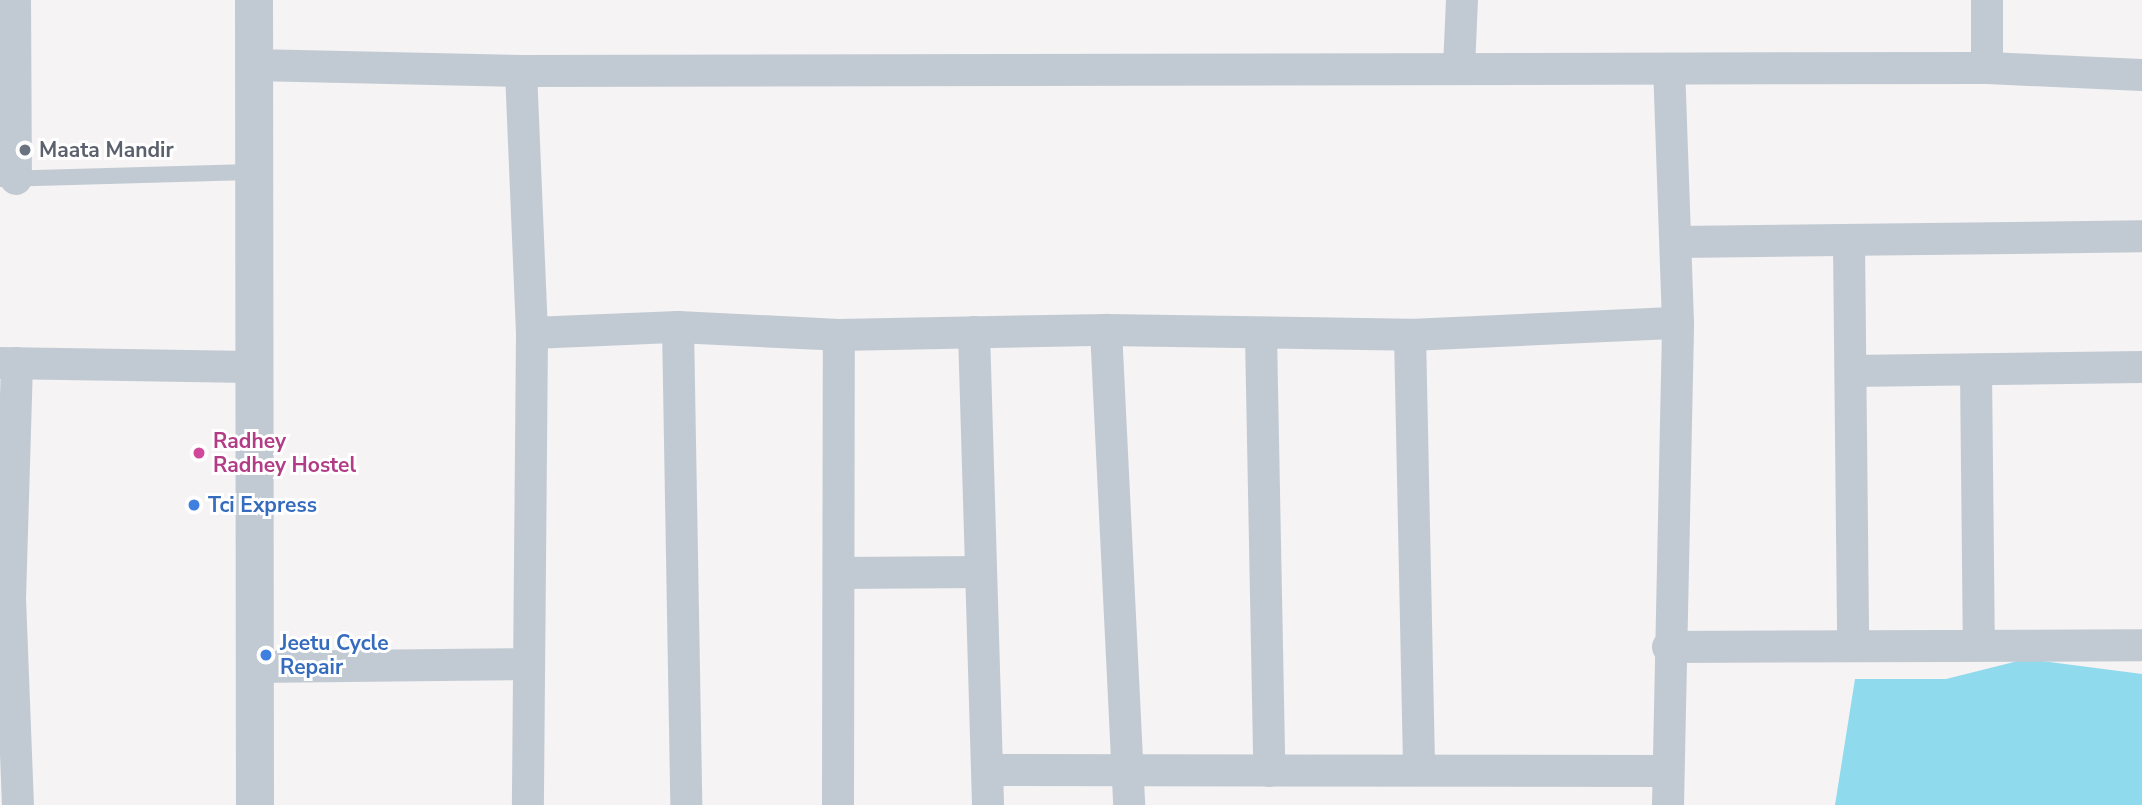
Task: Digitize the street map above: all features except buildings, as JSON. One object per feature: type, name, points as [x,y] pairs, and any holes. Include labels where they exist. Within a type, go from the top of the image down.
[{"type":"street","points":[[8,179],[7,43],[15,0]]},
{"type":"street","points":[[254,0],[250,367],[256,805]]},
{"type":"street","points":[[1459,68],[1462,0]]},
{"type":"street","points":[[1987,0],[1987,68]]},
{"type":"street","points":[[253,65],[521,71],[1987,68],[2142,75]]},
{"type":"street","points":[[1668,805],[1668,647],[1678,323],[1669,69]]},
{"type":"street","points":[[521,71],[532,333],[527,664],[528,805]]},
{"type":"street","points":[[1677,242],[1849,244],[2142,236]]},
{"type":"street","points":[[1849,244],[1853,645]]},
{"type":"street","points":[[532,333],[678,327],[839,335],[1106,330],[1261,335],[1410,335],[1678,323]]},
{"type":"street","points":[[678,327],[686,805]]},
{"type":"street","points":[[1106,330],[1129,805]]},
{"type":"street","points":[[974,331],[988,805]]},
{"type":"street","points":[[838,805],[839,335]]},
{"type":"street","points":[[1261,335],[1269,771]]},
{"type":"street","points":[[1410,335],[1419,768]]},
{"type":"street","points":[[18,805],[8,735],[5,598],[9,363],[250,367]]},
{"type":"street","points":[[1851,371],[2142,367]]},
{"type":"street","points":[[1976,371],[1979,645]]},
{"type":"street","points":[[839,573],[981,572]]},
{"type":"street","points":[[1668,647],[2142,645]]},
{"type":"street","points":[[254,667],[527,664]]},
{"type":"street","points":[[989,770],[1129,773],[1419,768],[1667,771]]},
{"type":"lane","points":[[8,179],[251,172]]},
{"type":"water","points":[[2026,659],[2142,674],[2142,805],[1835,805],[1855,679],[1946,679]]},
{"type":"place","name":"Maata Mandir","points":[[25,150]]},
{"type":"place","name":"Radhey Radhey Hostel","points":[[199,453]]},
{"type":"place","name":"Tci Express","points":[[194,505]]},
{"type":"place","name":"Jeetu Cycle Repair","points":[[266,655]]}]
